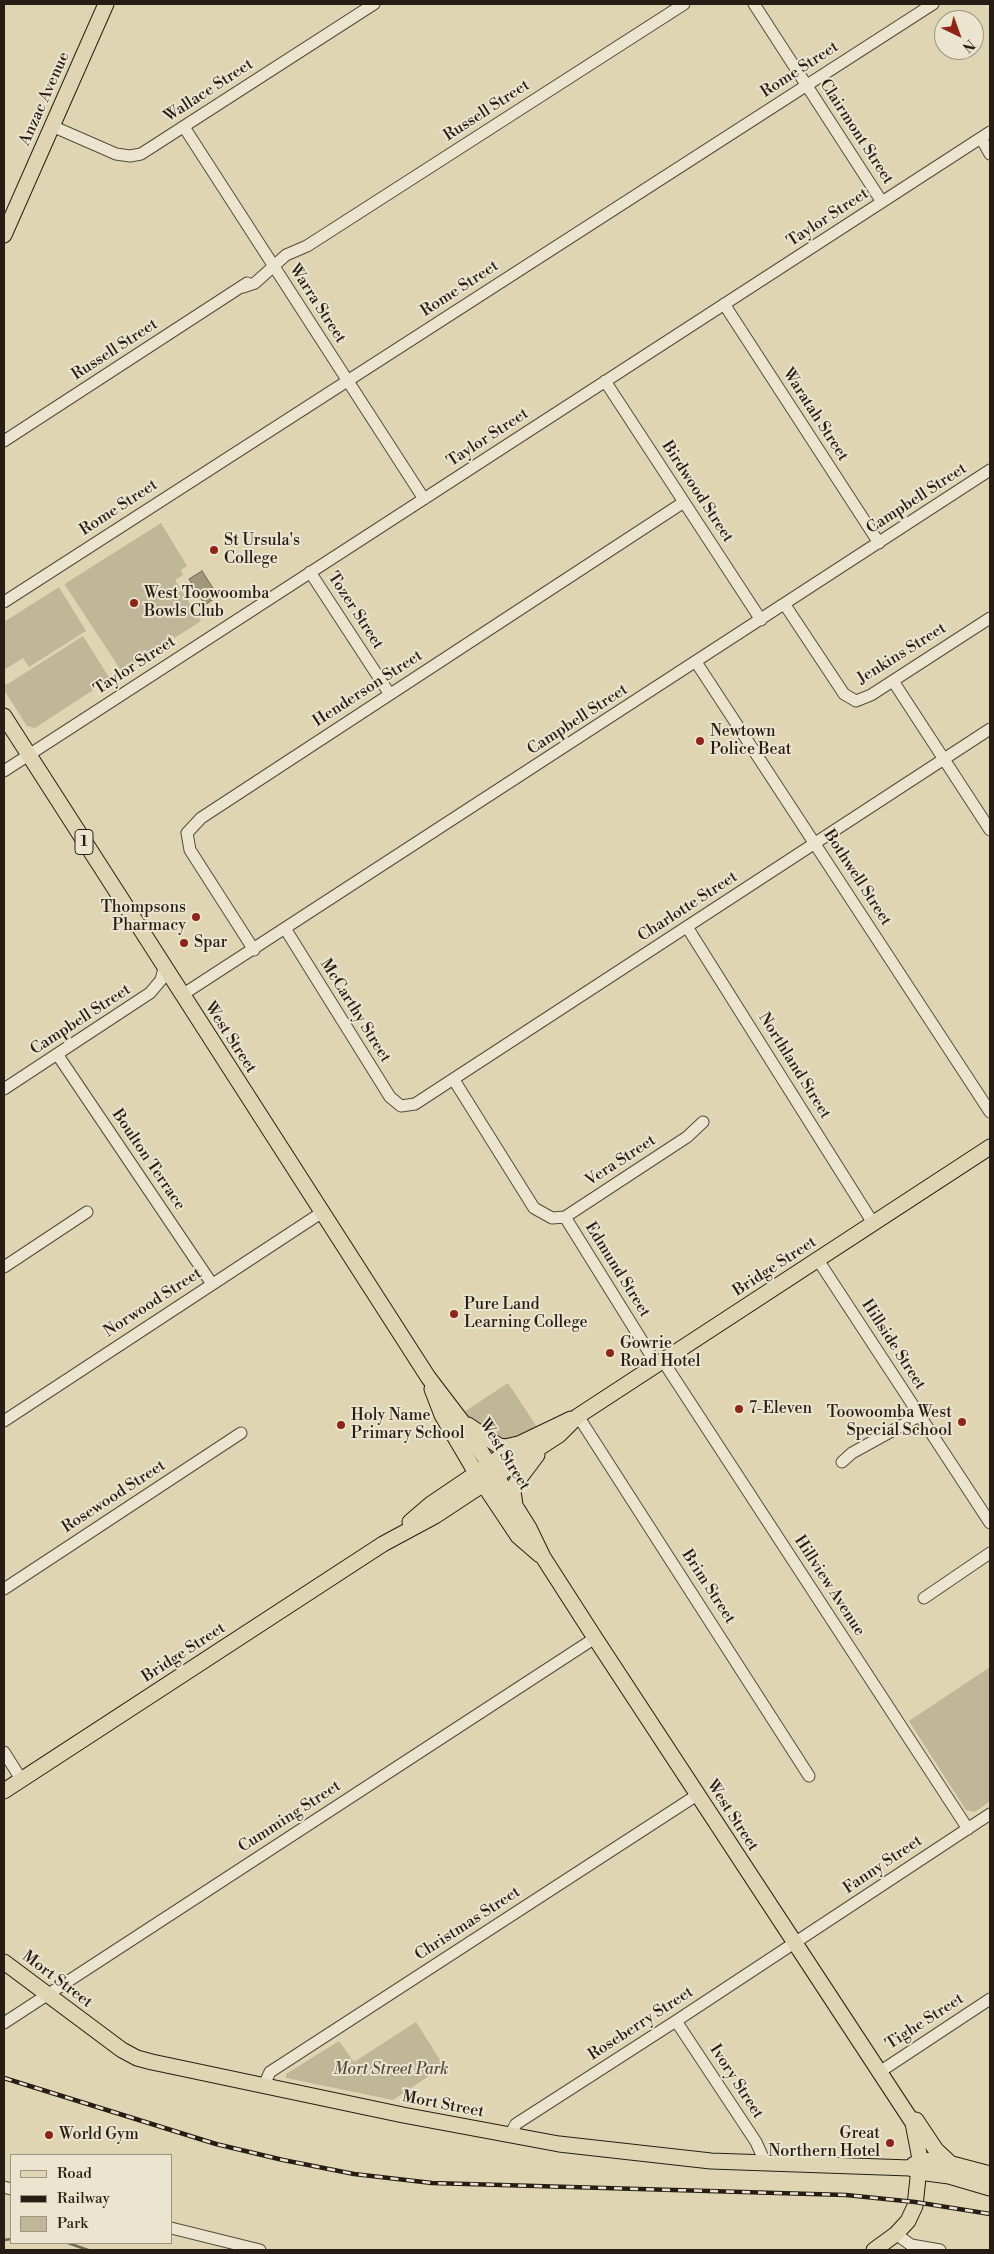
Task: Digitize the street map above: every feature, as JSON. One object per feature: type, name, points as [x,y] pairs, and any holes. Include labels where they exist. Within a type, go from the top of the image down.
[{"type":"main road","name":"Anzac Avenue","points":[[4,235],[106,4]]},
{"type":"main road","name":"West Street","points":[[4,716],[321,1213],[428,1377],[452,1407],[518,1536],[543,1557]]},
{"type":"main road","name":"Bridge Street","points":[[486,1475],[521,1443],[578,1416],[990,1147]]},
{"type":"main road","name":"West Street","points":[[428,1377],[442,1416],[486,1475],[515,1505],[543,1557],[594,1638],[892,2094],[913,2123],[916,2167]]},
{"type":"main road","points":[[452,1407],[470,1427],[494,1444],[505,1447],[521,1443]]},
{"type":"main road","name":"Bridge Street","points":[[4,1791],[384,1544],[431,1504],[559,1435],[578,1416]]},
{"type":"main road","points":[[515,1505],[513,1491],[518,1478],[535,1457],[559,1435]]},
{"type":"main road","name":"Mort Street","points":[[4,1962],[122,2050],[137,2058],[264,2086],[559,2144],[711,2161],[889,2168],[916,2167],[937,2160],[987,2171]]},
{"type":"main road","name":"West Street","points":[[892,2094],[916,2167]]},
{"type":"main road","points":[[902,2107],[916,2119],[936,2150],[950,2163]]},
{"type":"main road","points":[[874,2250],[899,2231],[916,2167]]},
{"type":"main road","name":"Mort Street","points":[[916,2167],[990,2188]]},
{"type":"street","name":"Wallace Street","points":[[52,126],[116,154],[130,156],[146,152],[374,4]]},
{"type":"street","name":"Russell Street","points":[[4,440],[243,287],[262,278],[274,267],[289,261],[307,246],[684,4]]},
{"type":"street","name":"Clairmont Street","points":[[754,4],[882,202]]},
{"type":"street","name":"Rome Street","points":[[4,602],[933,4]]},
{"type":"street","name":"Warra Street","points":[[184,127],[424,499]]},
{"type":"street","name":"Taylor Street","points":[[4,771],[985,135]]},
{"type":"street","points":[[985,135],[990,154]]},
{"type":"street","name":"Waratah Street","points":[[724,304],[879,543]]},
{"type":"street","name":"Birdwood Street","points":[[605,382],[761,620]]},
{"type":"street","name":"Campbell Street","points":[[182,996],[990,470]]},
{"type":"street","name":"Henderson Street","points":[[254,950],[190,850],[187,833],[201,818],[684,502]]},
{"type":"street","name":"Tozer Street","points":[[310,572],[389,694]]},
{"type":"street","name":"Jenkins Street","points":[[785,604],[844,694],[856,701],[871,695],[990,618]]},
{"type":"street","name":"Bothwell Street","points":[[696,662],[990,1112]]},
{"type":"street","points":[[893,681],[990,830]]},
{"type":"street","name":"Charlotte Street","points":[[402,1106],[415,1104],[454,1080],[990,729]]},
{"type":"street","name":"Northland Street","points":[[687,927],[873,1223]]},
{"type":"street","name":"McCarthy Street","points":[[286,930],[390,1096],[402,1106]]},
{"type":"street","name":"Campbell Street","points":[[4,1089],[144,997],[161,980],[164,968]]},
{"type":"street","name":"Boulton Terrace","points":[[57,1054],[212,1284]]},
{"type":"street","name":"Vera Street","points":[[454,1080],[534,1208],[552,1218],[565,1217],[687,1137],[703,1122]]},
{"type":"street","points":[[4,1267],[87,1212]]},
{"type":"street","name":"Norwood Street","points":[[4,1421],[321,1213]]},
{"type":"street","name":"Edmund Street","points":[[565,1217],[660,1363]]},
{"type":"street","name":"Hillside Street","points":[[818,1260],[990,1523]]},
{"type":"street","name":"Hillview Avenue","points":[[660,1363],[968,1829]]},
{"type":"street","name":"Brim Street","points":[[578,1416],[810,1776]]},
{"type":"street","points":[[842,1462],[852,1453],[919,1416]]},
{"type":"street","name":"Rosewood Street","points":[[4,1589],[241,1433]]},
{"type":"street","points":[[924,1598],[990,1553]]},
{"type":"street","name":"Cumming Street","points":[[4,2023],[594,1638]]},
{"type":"street","points":[[4,1752],[21,1779]]},
{"type":"street","name":"Christmas Street","points":[[264,2086],[270,2072],[697,1795]]},
{"type":"street","name":"Fanny Street","points":[[794,1944],[990,1814]]},
{"type":"street","name":"Roseberry Street","points":[[510,2135],[516,2124],[794,1944]]},
{"type":"street","name":"Tighe Street","points":[[878,2072],[990,1999]]},
{"type":"street","name":"Ivory Street","points":[[676,2021],[756,2142],[765,2162]]},
{"type":"street","points":[[172,2228],[260,2250]]},
{"type":"street","points":[[899,2231],[911,2245],[940,2250]]},
{"type":"green space","name":"West Toowoomba Bowls Club","points":[[161,523],[187,566],[181,570],[183,575],[175,580],[201,621],[122,672],[65,585]]},
{"type":"green space","points":[[59,587],[86,631],[29,667],[23,658],[4,670],[4,622]]},
{"type":"green space","points":[[83,636],[110,679],[35,728],[27,726],[4,690],[4,682],[6,685]]},
{"type":"green space","points":[[508,1383],[537,1427],[519,1438],[501,1442],[479,1427],[464,1412]]},
{"type":"green space","points":[[990,1667],[990,1801],[975,1812],[966,1810],[909,1721]]},
{"type":"green space","name":"Mort Street Park","points":[[416,2022],[444,2066],[393,2100],[286,2078],[286,2074],[339,2041],[354,2062]]},
{"type":"shaded area","points":[[202,571],[218,596],[205,605],[189,579]]},
{"type":"waterway","points":[[4,2240],[10,2239]]},
{"type":"waterway","points":[[71,2244],[88,2250]]},
{"type":"railway","points":[[4,2078],[216,2144],[354,2174],[432,2183],[846,2195],[915,2202],[990,2214]]},
{"type":"place","name":"St Ursula's College","points":[[214,550]]},
{"type":"place","name":"West Toowoomba Bowls Club","points":[[134,603]]},
{"type":"place","name":"Newtown Police Beat","points":[[700,741]]},
{"type":"place","name":"Thompsons Pharmacy","points":[[196,917]]},
{"type":"place","name":"Spar","points":[[184,943]]},
{"type":"place","name":"Pure Land Learning College","points":[[454,1314]]},
{"type":"place","name":"Gowrie Road Hotel","points":[[610,1353]]},
{"type":"place","name":"7-Eleven","points":[[739,1409]]},
{"type":"place","name":"Toowoomba West Special School","points":[[962,1422]]},
{"type":"place","name":"Holy Name Primary School","points":[[341,1425]]},
{"type":"place","name":"World Gym","points":[[49,2135]]},
{"type":"place","name":"Great Northern Hotel","points":[[890,2143]]}]
